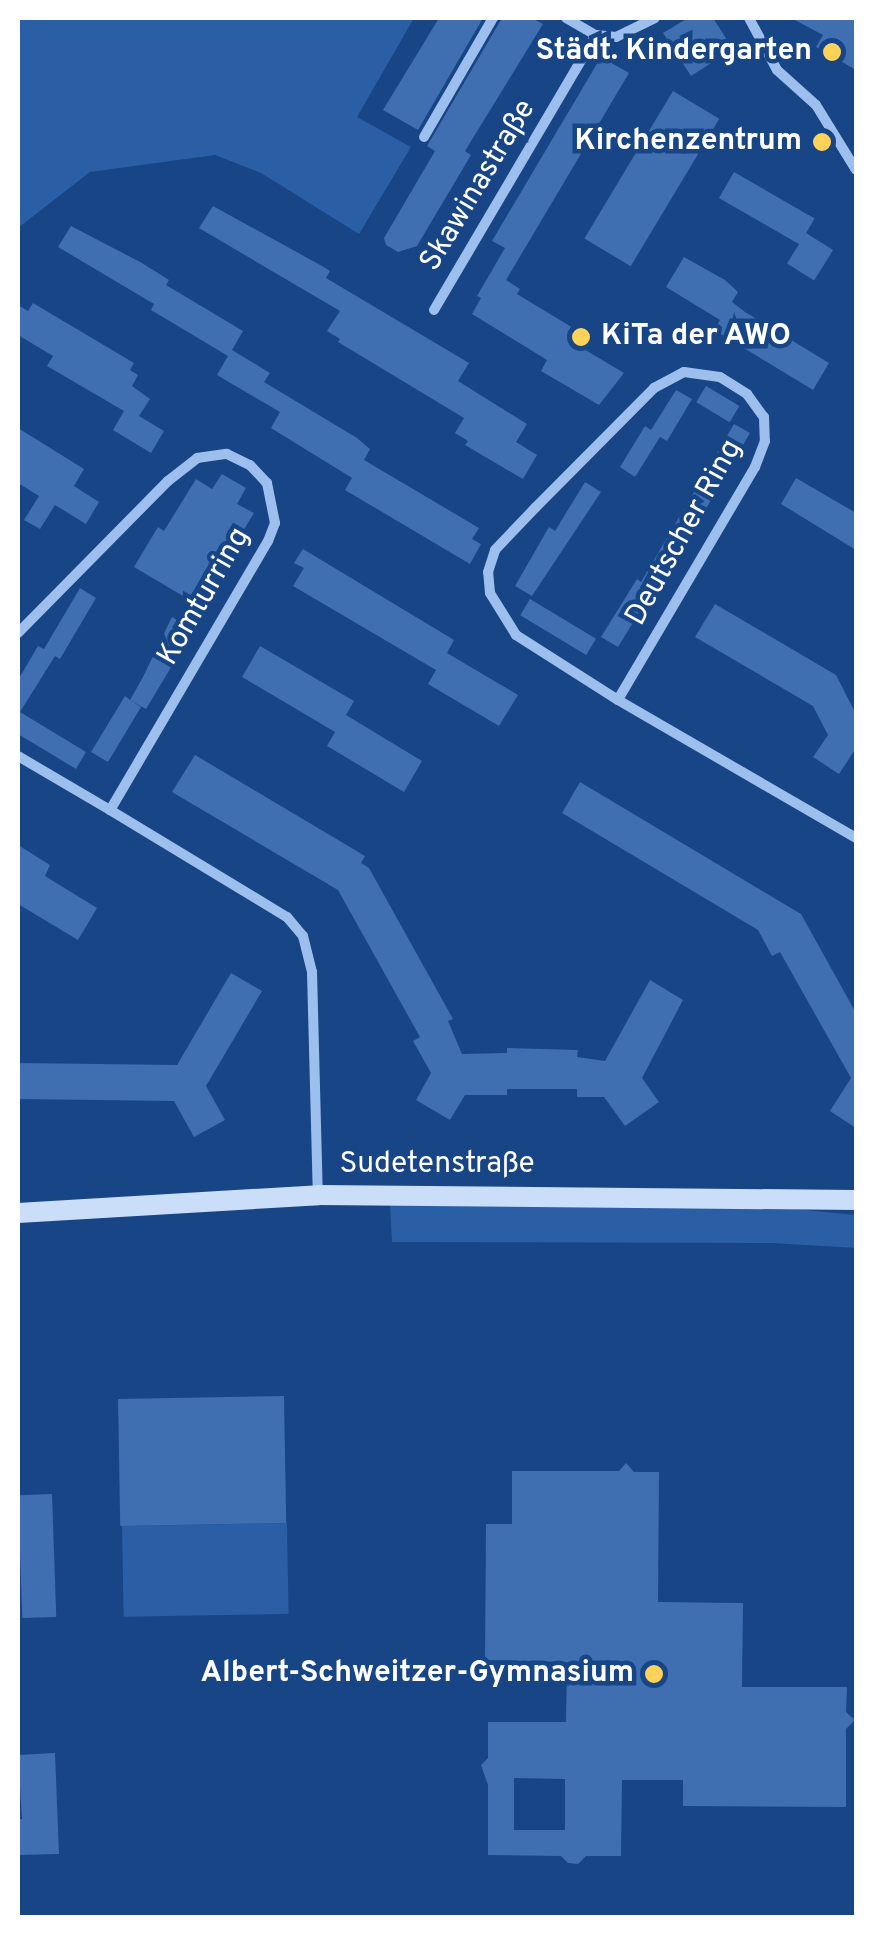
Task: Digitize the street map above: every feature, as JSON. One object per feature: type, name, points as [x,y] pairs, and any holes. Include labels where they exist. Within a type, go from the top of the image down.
[{"type":"street","points":[[424,137],[493,18]]},
{"type":"street","points":[[566,18],[596,35],[616,36],[655,18]]},
{"type":"street","points":[[749,18],[777,70],[816,105],[856,170]]},
{"type":"street","name":"Skawinastraße","points":[[434,310],[596,35]]},
{"type":"street","name":"Deutscher Ring","points":[[618,700],[745,484],[765,441],[764,418],[747,394],[720,377],[684,372],[654,388],[495,550],[488,572],[490,593],[516,635],[618,700],[856,838]]},
{"type":"street","name":"Komturring","points":[[18,632],[168,480],[197,458],[227,454],[250,465],[267,483],[275,523],[268,541],[110,810]]},
{"type":"street","points":[[18,756],[275,909],[304,936],[312,972],[318,1195]]},
{"type":"street","name":"Sudetenstraße","points":[[18,1214],[318,1195],[856,1200]]},
{"type":"shaded area","points":[[18,18],[414,18],[357,117],[411,147],[359,234],[261,173],[215,155],[90,172],[18,228]]},
{"type":"shaded area","points":[[390,1205],[785,1208],[856,1215],[856,1248],[771,1243],[392,1242]]},
{"type":"shaded area","points":[[287,1523],[289,1614],[124,1617],[122,1526]]},
{"type":"building","points":[[439,18],[483,18],[418,130],[383,110]]},
{"type":"building","points":[[502,18],[532,18],[543,24],[465,151],[471,155],[417,246],[398,252],[386,245],[384,238],[435,151],[427,146]]},
{"type":"building","points":[[688,18],[713,18],[733,49],[691,76],[663,33]]},
{"type":"building","points":[[791,18],[856,18],[856,70],[816,47],[823,35]]},
{"type":"building","points":[[601,57],[629,73],[506,280],[520,289],[517,294],[578,331],[572,342],[624,373],[599,405],[541,371],[547,360],[472,314],[481,298],[477,296],[505,248],[492,241]]},
{"type":"building","points":[[673,91],[719,119],[631,266],[584,238]]},
{"type":"building","points":[[734,172],[815,218],[800,244],[719,198]]},
{"type":"building","points":[[213,206],[322,266],[330,271],[326,278],[469,363],[458,381],[527,424],[516,442],[537,455],[523,479],[465,445],[468,441],[455,433],[464,418],[338,342],[340,339],[327,331],[340,311],[199,228]]},
{"type":"building","points":[[71,226],[142,263],[169,280],[166,285],[243,331],[232,350],[270,373],[264,382],[357,438],[370,449],[364,460],[479,528],[472,539],[481,544],[470,564],[345,490],[352,478],[271,428],[280,412],[217,375],[228,356],[151,310],[154,304],[58,247]]},
{"type":"building","points":[[806,233],[833,250],[814,280],[787,264]]},
{"type":"building","points":[[684,257],[725,280],[738,292],[732,302],[745,312],[829,363],[813,390],[714,330],[720,320],[666,287]]},
{"type":"building","points":[[33,303],[134,363],[130,370],[138,375],[132,386],[150,399],[139,416],[164,431],[151,453],[113,430],[124,411],[47,366],[53,356],[18,335],[18,305],[28,311]]},
{"type":"building","points":[[706,386],[739,406],[730,422],[696,402]]},
{"type":"building","points":[[676,390],[692,399],[667,441],[660,437],[635,477],[620,467],[645,426],[651,430]]},
{"type":"building","points":[[734,424],[750,433],[657,593],[653,590],[618,647],[601,637],[637,579],[641,582]]},
{"type":"building","points":[[18,428],[84,469],[74,486],[99,502],[86,524],[55,505],[40,529],[24,520],[39,496],[18,483]]},
{"type":"building","points":[[222,474],[246,488],[237,504],[254,513],[220,569],[215,566],[193,602],[134,567],[158,527],[164,531],[196,479],[212,489]]},
{"type":"building","points":[[796,478],[856,513],[856,550],[781,504]]},
{"type":"building","points":[[585,482],[601,492],[532,596],[515,586],[549,527],[555,531]]},
{"type":"building","points":[[303,549],[454,640],[447,653],[518,695],[499,726],[428,684],[436,670],[293,586],[304,568],[294,563]]},
{"type":"building","points":[[80,588],[96,598],[60,659],[55,656],[20,712],[86,752],[76,769],[18,734],[18,680],[38,646],[44,649]]},
{"type":"building","points":[[530,599],[596,639],[586,655],[520,615]]},
{"type":"building","points":[[715,604],[836,675],[856,714],[856,748],[839,774],[813,757],[828,735],[813,706],[695,637]]},
{"type":"building","points":[[172,617],[188,627],[174,651],[179,654],[146,709],[130,700]]},
{"type":"building","points":[[260,646],[354,701],[346,715],[422,761],[404,792],[327,746],[335,732],[242,677]]},
{"type":"building","points":[[125,696],[141,707],[108,762],[91,752]]},
{"type":"building","points":[[195,755],[365,856],[361,863],[369,868],[453,1019],[448,1021],[462,1054],[507,1053],[507,1048],[578,1050],[577,1057],[605,1061],[650,980],[683,1000],[642,1078],[659,1102],[625,1126],[604,1097],[577,1097],[577,1089],[507,1089],[507,1095],[465,1095],[450,1120],[416,1100],[431,1073],[413,1041],[420,1037],[338,890],[172,792]]},
{"type":"building","points":[[580,782],[801,914],[856,1013],[856,1128],[830,1111],[851,1078],[780,952],[772,956],[758,930],[562,813]]},
{"type":"building","points":[[18,845],[50,865],[45,876],[97,908],[78,940],[18,904]]},
{"type":"building","points":[[231,973],[262,991],[206,1086],[225,1120],[194,1137],[174,1101],[18,1099],[18,1063],[177,1065]]},
{"type":"building","points":[[284,1396],[286,1523],[120,1526],[118,1399]]},
{"type":"building","name":"Albert-Schweitzer-Gymnasium","points":[[626,1463],[634,1472],[659,1472],[658,1602],[743,1603],[742,1687],[847,1687],[846,1712],[855,1720],[846,1729],[846,1807],[683,1806],[683,1780],[622,1780],[621,1856],[586,1856],[578,1864],[568,1863],[561,1856],[488,1855],[488,1785],[481,1765],[488,1758],[488,1722],[566,1722],[567,1662],[485,1660],[486,1524],[512,1524],[512,1471],[619,1471]],"holes":[[[514,1778],[565,1779],[565,1830],[514,1830]]]},
{"type":"building","points":[[52,1494],[56,1617],[22,1618],[18,1495]]},
{"type":"building","points":[[55,1753],[59,1854],[18,1855],[18,1819],[22,1819],[18,1755]]},
{"type":"place","name":"Städt. Kindergarten","points":[[832,52]]},
{"type":"place","name":"Kirchenzentrum","points":[[822,142]]},
{"type":"place","name":"KiTa der AWO","points":[[581,337]]},
{"type":"place","name":"Albert-Schweitzer-Gymnasium","points":[[654,1674]]}]
